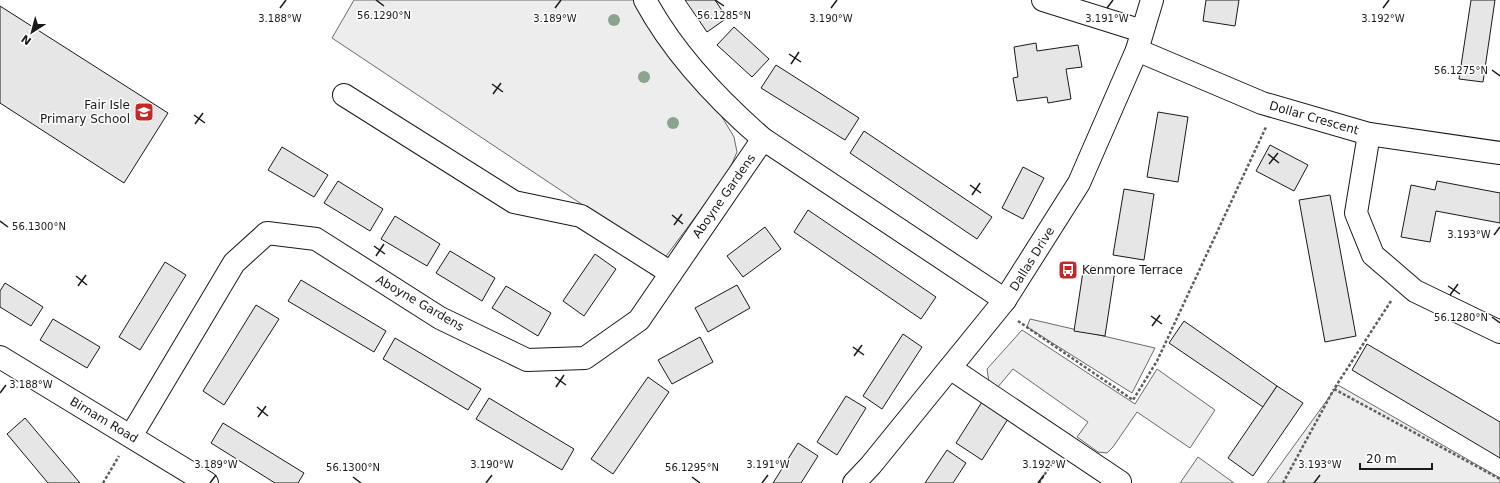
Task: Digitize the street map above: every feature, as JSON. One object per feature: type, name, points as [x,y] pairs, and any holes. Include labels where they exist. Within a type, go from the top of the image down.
[{"type":"street","points":[[645,0],[674,45],[705,83],[733,113],[763,138],[1002,304]]},
{"type":"street","name":"Dollar Crescent","points":[[1043,0],[1139,40],[1276,107],[1369,134],[1500,153]]},
{"type":"street","name":"Dallas Drive","points":[[854,483],[871,466],[1002,304],[1079,183],[1139,40],[1152,0]]},
{"type":"street","points":[[344,95],[514,202],[581,216],[671,273]]},
{"type":"street","points":[[1369,134],[1356,213],[1373,255],[1415,291],[1500,332]]},
{"type":"street","name":"Aboyne Gardens","points":[[131,436],[234,262],[267,233],[316,240],[440,318],[527,360],[585,358],[639,320],[763,138]]},
{"type":"street","name":"Birnam Road","points":[[0,357],[207,483]]},
{"type":"street","points":[[950,368],[1120,482]]},
{"type":"path","points":[[1002,304],[1133,400],[1157,361],[1276,107]]},
{"type":"path","points":[[1283,483],[1334,389],[1404,281]]},
{"type":"path","points":[[1334,389],[1500,479]]},
{"type":"path","points":[[103,483],[131,436]]},
{"type":"shaded area","points":[[354,0],[638,0],[716,107],[734,137],[737,152],[728,173],[664,259],[332,38]]},
{"type":"shaded area","points":[[1030,319],[1155,348],[1132,393],[1027,327]]},
{"type":"shaded area","points":[[1022,330],[1135,404],[1157,369],[1215,410],[1190,448],[1137,412],[1113,447],[1107,453],[1098,452],[1077,437],[1088,422],[1013,369],[997,388],[989,382],[987,369]]},
{"type":"shaded area","points":[[1338,385],[1500,478],[1500,483],[1267,483]]},
{"type":"shaded area","points":[[1198,457],[1234,483],[1180,483]]},
{"type":"building","points":[[685,0],[715,0],[727,18],[707,32]]},
{"type":"building","points":[[1206,0],[1239,0],[1235,26],[1203,21]]},
{"type":"building","points":[[1471,0],[1495,0],[1483,82],[1459,79]]},
{"type":"building","points":[[0,6],[168,113],[124,183],[0,103]]},
{"type":"building","points":[[734,27],[769,59],[752,77],[717,45]]},
{"type":"building","points":[[1036,43],[1037,51],[1078,45],[1082,67],[1066,69],[1071,99],[1048,103],[1047,97],[1017,101],[1013,78],[1018,77],[1014,47]]},
{"type":"building","points":[[776,65],[859,118],[845,140],[761,88]]},
{"type":"building","points":[[1158,112],[1188,117],[1178,182],[1147,177]]},
{"type":"building","points":[[864,131],[992,217],[977,239],[850,153]]},
{"type":"building","points":[[1270,145],[1308,165],[1294,191],[1256,171]]},
{"type":"building","points":[[282,147],[328,175],[314,197],[268,170]]},
{"type":"building","points":[[1023,167],[1044,178],[1023,219],[1002,208]]},
{"type":"building","points":[[338,181],[383,209],[370,231],[324,203]]},
{"type":"building","points":[[1437,181],[1500,193],[1500,223],[1436,211],[1430,242],[1401,237],[1411,185],[1435,190]]},
{"type":"building","points":[[1124,189],[1154,194],[1144,260],[1113,255]]},
{"type":"building","points":[[1330,195],[1356,336],[1325,342],[1299,200]]},
{"type":"building","points":[[808,210],[936,297],[921,319],[794,232]]},
{"type":"building","points":[[395,216],[440,244],[427,266],[381,239]]},
{"type":"building","points":[[765,227],[781,249],[743,277],[727,256]]},
{"type":"building","points":[[450,251],[495,278],[482,301],[436,273]]},
{"type":"building","points":[[595,254],[616,269],[584,316],[563,301]]},
{"type":"building","points":[[165,262],[186,275],[140,350],[119,337]]},
{"type":"building","points":[[1084,265],[1115,270],[1105,336],[1074,331]]},
{"type":"building","points":[[301,280],[386,331],[374,352],[288,301]]},
{"type":"building","points":[[5,283],[43,307],[31,326],[0,307],[0,291]]},
{"type":"building","points":[[737,285],[750,308],[708,332],[695,308]]},
{"type":"building","points":[[506,286],[551,313],[538,336],[492,308]]},
{"type":"building","points":[[256,305],[279,319],[224,405],[203,391]]},
{"type":"building","points":[[53,319],[100,347],[87,368],[40,340]]},
{"type":"building","points":[[1184,321],[1277,386],[1263,407],[1169,343]]},
{"type":"building","points":[[903,334],[922,347],[882,409],[863,396]]},
{"type":"building","points":[[700,337],[713,362],[672,384],[658,360]]},
{"type":"building","points":[[395,338],[481,389],[468,410],[383,359]]},
{"type":"building","points":[[1367,344],[1500,422],[1500,458],[1352,370]]},
{"type":"building","points":[[648,377],[669,392],[613,474],[591,459]]},
{"type":"building","points":[[1277,386],[1303,403],[1253,476],[1228,458]]},
{"type":"building","points":[[846,396],[866,408],[837,455],[817,442]]},
{"type":"building","points":[[489,398],[574,449],[562,470],[476,419]]},
{"type":"building","points":[[982,402],[1008,419],[982,460],[956,443]]},
{"type":"building","points":[[25,418],[80,483],[48,483],[7,434]]},
{"type":"building","points":[[223,423],[304,473],[298,483],[275,483],[211,443]]},
{"type":"building","points":[[798,443],[818,456],[801,483],[773,483]]},
{"type":"building","points":[[947,450],[966,463],[953,483],[925,483]]},
{"type":"place","name":"Fair Isle Primary School","points":[[144,112]]},
{"type":"place","name":"Kenmore Terrace","points":[[1068,270]]}]
